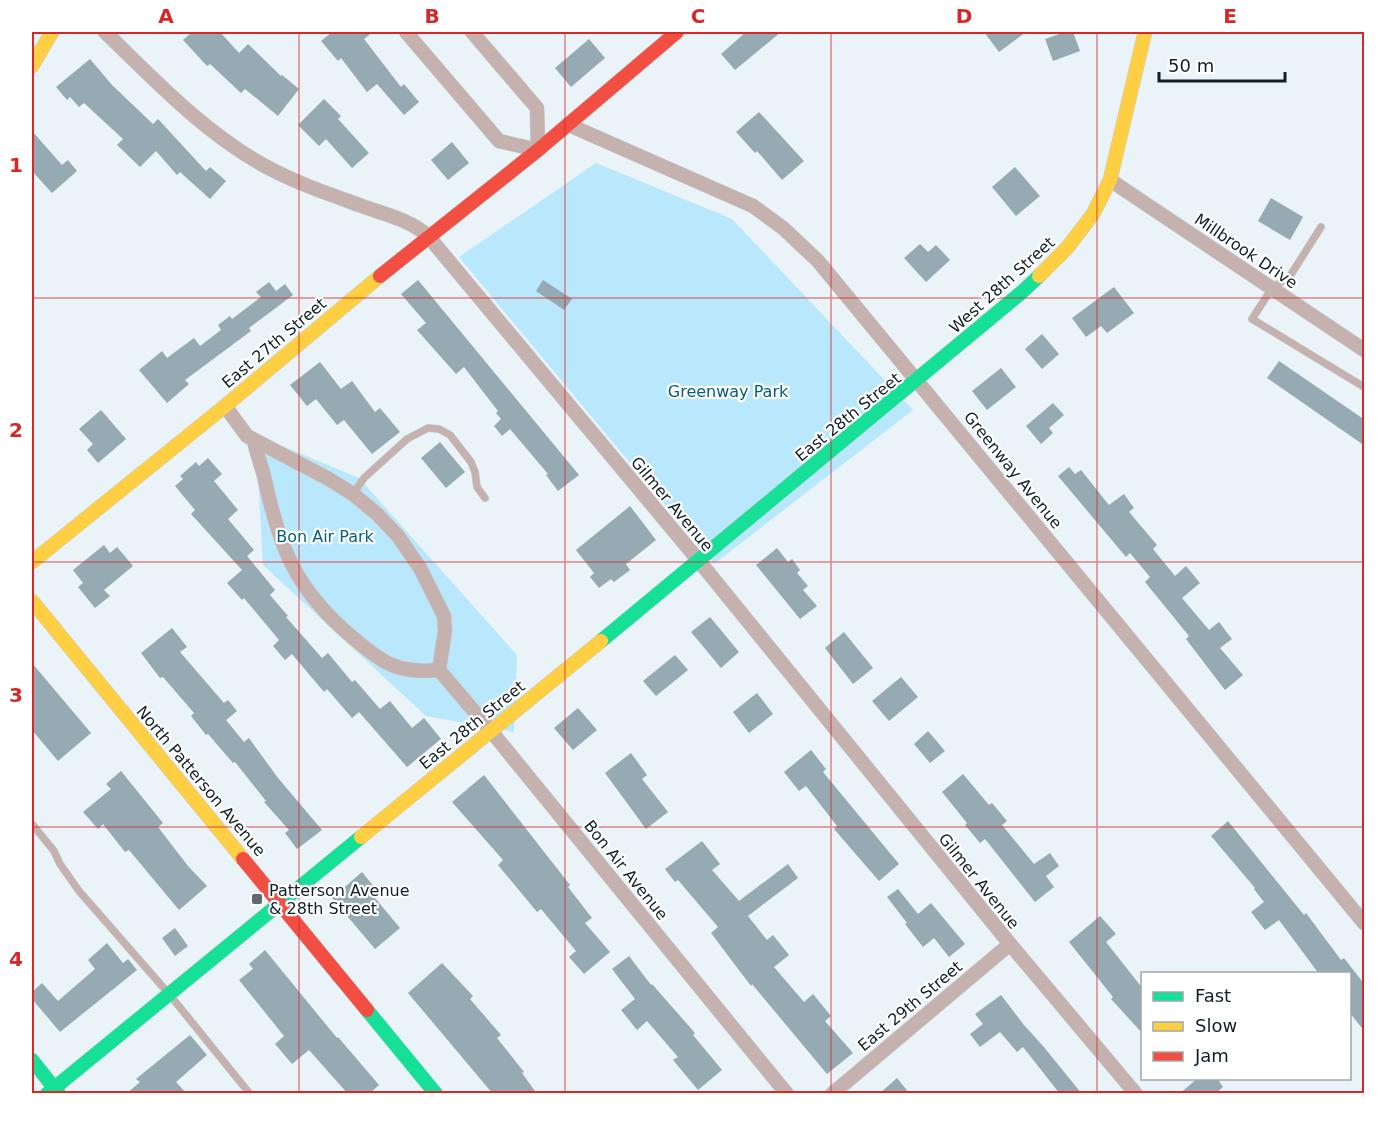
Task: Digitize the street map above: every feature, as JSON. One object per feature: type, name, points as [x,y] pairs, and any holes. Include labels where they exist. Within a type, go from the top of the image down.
[{"type":"street","points":[[32,66],[52,32]]},
{"type":"street","name":"Gilmer Avenue","points":[[105,32],[189,112],[225,141],[298,183],[399,219],[420,229],[428,236],[699,561],[1010,944],[1136,1094]]},
{"type":"street","points":[[406,32],[499,141],[538,150],[537,108],[471,32]]},
{"type":"street","name":"East 27th Street","points":[[32,562],[225,406],[428,236],[538,150],[677,32]]},
{"type":"street","name":"West 28th Street","points":[[918,381],[1022,292],[1067,248],[1093,214],[1110,180],[1145,32]]},
{"type":"street","name":"Greenway Avenue","points":[[568,125],[753,206],[783,228],[818,261],[1365,923]]},
{"type":"street","name":"Millbrook Drive","points":[[1110,180],[1365,350]]},
{"type":"street","name":"East 28th Street","points":[[53,1091],[918,381]]},
{"type":"street","points":[[225,406],[247,436],[353,494],[398,536],[420,568],[444,616],[445,631],[439,669],[417,672],[388,664],[333,621],[313,598],[285,552],[274,523],[254,440]]},
{"type":"street","name":"North Patterson Avenue","points":[[32,601],[436,1094]]},
{"type":"street","name":"Bon Air Avenue","points":[[439,669],[787,1094]]},
{"type":"street","name":"East 29th Street","points":[[832,1094],[1010,944]]},
{"type":"street","points":[[32,1060],[53,1091]]},
{"type":"lane","points":[[1321,227],[1290,276],[1272,288],[1252,320],[1365,387]]},
{"type":"lane","points":[[353,494],[364,478],[398,447],[416,433],[428,428],[439,429],[450,435],[471,462],[477,487],[484,498]]},
{"type":"lane","points":[[32,825],[54,851],[60,864],[79,891],[169,994],[250,1094]]},
{"type":"green space","name":"Greenway Park","points":[[596,163],[732,219],[913,410],[714,564],[459,257]]},
{"type":"green space","name":"Bon Air Park","points":[[256,435],[359,478],[517,655],[514,732],[426,716],[263,565]]},
{"type":"building","points":[[192,32],[220,32],[239,53],[248,44],[281,76],[299,89],[278,116],[245,89],[241,93],[210,64],[207,66],[183,40]]},
{"type":"building","points":[[332,32],[373,32],[364,39],[401,87],[404,84],[419,102],[404,115],[377,84],[367,92],[341,58],[338,61],[321,41]]},
{"type":"building","points":[[746,32],[781,32],[735,70],[721,54]]},
{"type":"building","points":[[984,32],[1026,32],[999,52]]},
{"type":"building","points":[[1065,32],[1073,32],[1080,51],[1053,61],[1045,39]]},
{"type":"building","points":[[589,39],[605,58],[571,87],[555,68]]},
{"type":"building","points":[[90,59],[112,85],[153,124],[158,119],[206,171],[210,167],[226,181],[210,199],[180,172],[177,175],[156,151],[140,167],[117,145],[123,139],[84,103],[79,107],[70,97],[67,100],[56,87]]},
{"type":"building","points":[[324,99],[341,116],[338,119],[369,153],[352,168],[326,139],[319,146],[298,125]]},
{"type":"building","points":[[759,112],[804,161],[782,180],[757,151],[755,153],[736,132]]},
{"type":"building","points":[[32,131],[62,165],[68,160],[77,171],[52,193],[32,171]]},
{"type":"building","points":[[452,142],[469,163],[448,180],[431,160]]},
{"type":"building","points":[[1015,167],[1040,196],[1016,216],[992,187]]},
{"type":"building","points":[[1271,198],[1303,217],[1290,240],[1258,221]]},
{"type":"building","points":[[920,244],[928,252],[936,245],[950,260],[926,282],[904,258]]},
{"type":"building","points":[[418,280],[579,475],[558,491],[546,475],[548,474],[510,429],[502,436],[494,426],[501,419],[496,413],[498,411],[464,367],[456,374],[417,330],[426,323],[401,294]]},
{"type":"building","points":[[543,280],[572,299],[564,310],[536,291]]},
{"type":"building","points":[[269,282],[276,291],[285,284],[293,295],[249,328],[251,331],[185,380],[189,384],[167,403],[139,370],[162,351],[167,358],[194,338],[200,346],[221,330],[218,325],[230,316],[232,319],[261,297],[256,292]]},
{"type":"building","points":[[1114,287],[1134,313],[1107,333],[1101,326],[1086,337],[1072,318]]},
{"type":"building","points":[[1042,334],[1059,354],[1042,369],[1025,349]]},
{"type":"building","points":[[1279,361],[1365,420],[1365,446],[1267,378]]},
{"type":"building","points":[[320,362],[341,389],[352,381],[375,412],[380,408],[400,432],[372,454],[344,420],[337,425],[316,399],[307,406],[290,385]]},
{"type":"building","points":[[1001,368],[1016,387],[987,410],[972,391]]},
{"type":"building","points":[[1053,403],[1064,415],[1049,428],[1053,433],[1041,444],[1026,426]]},
{"type":"building","points":[[101,410],[126,439],[98,463],[87,450],[93,444],[79,429]]},
{"type":"building","points":[[440,442],[465,472],[446,488],[421,458]]},
{"type":"building","points":[[208,458],[222,474],[214,481],[238,510],[228,519],[254,550],[247,556],[275,590],[270,595],[288,616],[286,617],[322,658],[328,653],[352,682],[355,680],[380,709],[390,701],[412,728],[424,718],[441,739],[407,767],[359,712],[352,718],[327,689],[324,692],[292,654],[285,660],[273,646],[279,640],[244,598],[242,600],[227,583],[242,570],[191,514],[195,510],[175,486],[183,479],[180,476],[196,462],[199,466]]},
{"type":"building","points":[[1069,467],[1075,474],[1081,470],[1109,505],[1124,494],[1134,508],[1129,512],[1157,545],[1153,549],[1175,576],[1186,566],[1200,583],[1182,598],[1209,630],[1219,622],[1232,639],[1220,648],[1243,675],[1225,690],[1186,639],[1189,636],[1145,582],[1150,577],[1130,553],[1126,557],[1058,476]]},
{"type":"building","points":[[630,506],[656,540],[626,564],[630,570],[614,582],[611,579],[599,588],[590,577],[594,573],[576,550]]},
{"type":"building","points":[[104,545],[110,553],[117,547],[133,566],[104,590],[110,596],[95,608],[78,587],[83,583],[73,570]]},
{"type":"building","points":[[777,548],[788,562],[792,559],[800,570],[797,573],[808,586],[803,590],[817,606],[800,619],[756,565]]},
{"type":"building","points":[[710,617],[739,652],[721,668],[691,632]]},
{"type":"building","points":[[172,628],[187,647],[180,652],[224,703],[228,700],[237,711],[226,720],[244,742],[249,738],[278,778],[322,830],[297,849],[285,833],[289,830],[264,802],[266,801],[235,762],[233,763],[208,734],[206,735],[191,716],[194,713],[163,677],[160,678],[141,653]]},
{"type":"building","points":[[844,632],[873,668],[853,684],[825,648]]},
{"type":"building","points":[[675,655],[688,670],[656,696],[643,681]]},
{"type":"building","points":[[32,663],[91,733],[58,761],[32,730]]},
{"type":"building","points":[[901,677],[918,697],[889,721],[872,701]]},
{"type":"building","points":[[757,693],[773,714],[749,733],[733,712]]},
{"type":"building","points":[[578,708],[597,730],[573,750],[554,728]]},
{"type":"building","points":[[928,731],[945,751],[930,763],[914,744]]},
{"type":"building","points":[[811,750],[826,769],[823,772],[899,864],[879,881],[834,829],[837,826],[806,786],[799,791],[784,772]]},
{"type":"building","points":[[631,753],[647,775],[642,779],[668,812],[646,829],[605,773]]},
{"type":"building","points":[[121,771],[163,823],[158,827],[188,866],[207,886],[179,910],[129,850],[125,852],[103,824],[98,829],[83,812],[111,789],[106,784]]},
{"type":"building","points":[[963,774],[989,805],[992,803],[1007,821],[1002,825],[1034,864],[1050,853],[1059,866],[1046,876],[1054,887],[1035,902],[985,839],[980,843],[942,792]]},
{"type":"building","points":[[484,775],[570,885],[568,887],[592,918],[585,923],[610,952],[584,974],[569,957],[576,951],[541,909],[537,912],[498,865],[503,860],[452,802]]},
{"type":"building","points":[[1228,821],[1304,915],[1306,913],[1341,960],[1344,958],[1365,985],[1365,1032],[1351,1014],[1351,972],[1318,972],[1279,920],[1265,930],[1251,912],[1264,902],[1211,836]]},
{"type":"building","points":[[702,841],[720,864],[712,870],[739,901],[788,864],[798,878],[748,916],[767,940],[773,935],[789,955],[774,967],[804,1002],[813,994],[831,1016],[825,1021],[853,1053],[827,1074],[752,984],[751,986],[711,933],[718,927],[678,880],[675,882],[665,869]]},
{"type":"building","points":[[362,872],[380,894],[375,898],[400,928],[375,949],[332,898]]},
{"type":"building","points":[[898,889],[918,914],[931,903],[965,944],[949,957],[934,938],[923,947],[887,897]]},
{"type":"building","points":[[1100,916],[1116,934],[1106,942],[1141,986],[1141,1032],[1111,999],[1113,997],[1069,942]]},
{"type":"building","points":[[175,928],[188,946],[175,956],[162,938]]},
{"type":"building","points":[[107,943],[123,963],[128,959],[137,970],[60,1032],[32,999],[32,992],[42,983],[58,1001],[95,969],[88,960]]},
{"type":"building","points":[[265,950],[379,1085],[369,1094],[348,1094],[309,1050],[292,1064],[275,1044],[284,1036],[239,980],[253,969],[249,964]]},
{"type":"building","points":[[629,956],[651,985],[695,1033],[693,1035],[722,1070],[698,1090],[673,1060],[678,1057],[647,1021],[637,1030],[621,1010],[635,999],[612,969]]},
{"type":"building","points":[[442,963],[473,996],[470,999],[501,1035],[497,1038],[524,1072],[522,1073],[537,1094],[493,1094],[408,993]]},
{"type":"building","points":[[1001,995],[1082,1094],[1060,1094],[1023,1047],[1017,1052],[1000,1032],[980,1047],[970,1034],[983,1024],[975,1014]]},
{"type":"building","points":[[190,1035],[207,1055],[176,1082],[187,1094],[126,1094],[140,1082],[136,1079]]},
{"type":"building","points":[[897,1078],[910,1094],[879,1094]]},
{"type":"building","points":[[1196,1080],[1218,1080],[1223,1087],[1215,1094],[1179,1094]]},
{"type":"traffic: fast","points":[[601,641],[1039,276]]},
{"type":"traffic: fast","points":[[47,1094],[361,837]]},
{"type":"traffic: fast","points":[[367,1010],[436,1094]]},
{"type":"traffic: fast","points":[[32,1060],[59,1094]]},
{"type":"traffic: slow","points":[[32,66],[52,32]]},
{"type":"traffic: slow","points":[[1039,276],[1067,248],[1093,214],[1110,180],[1145,32]]},
{"type":"traffic: slow","points":[[32,562],[225,406],[380,276]]},
{"type":"traffic: slow","points":[[32,601],[243,859]]},
{"type":"traffic: slow","points":[[361,837],[601,641]]},
{"type":"traffic: jam","points":[[380,276],[538,150],[677,32]]},
{"type":"traffic: jam","points":[[243,859],[367,1010]]},
{"type":"place","name":"Patterson Avenue & 28th Street","points":[[257,899]]}]
